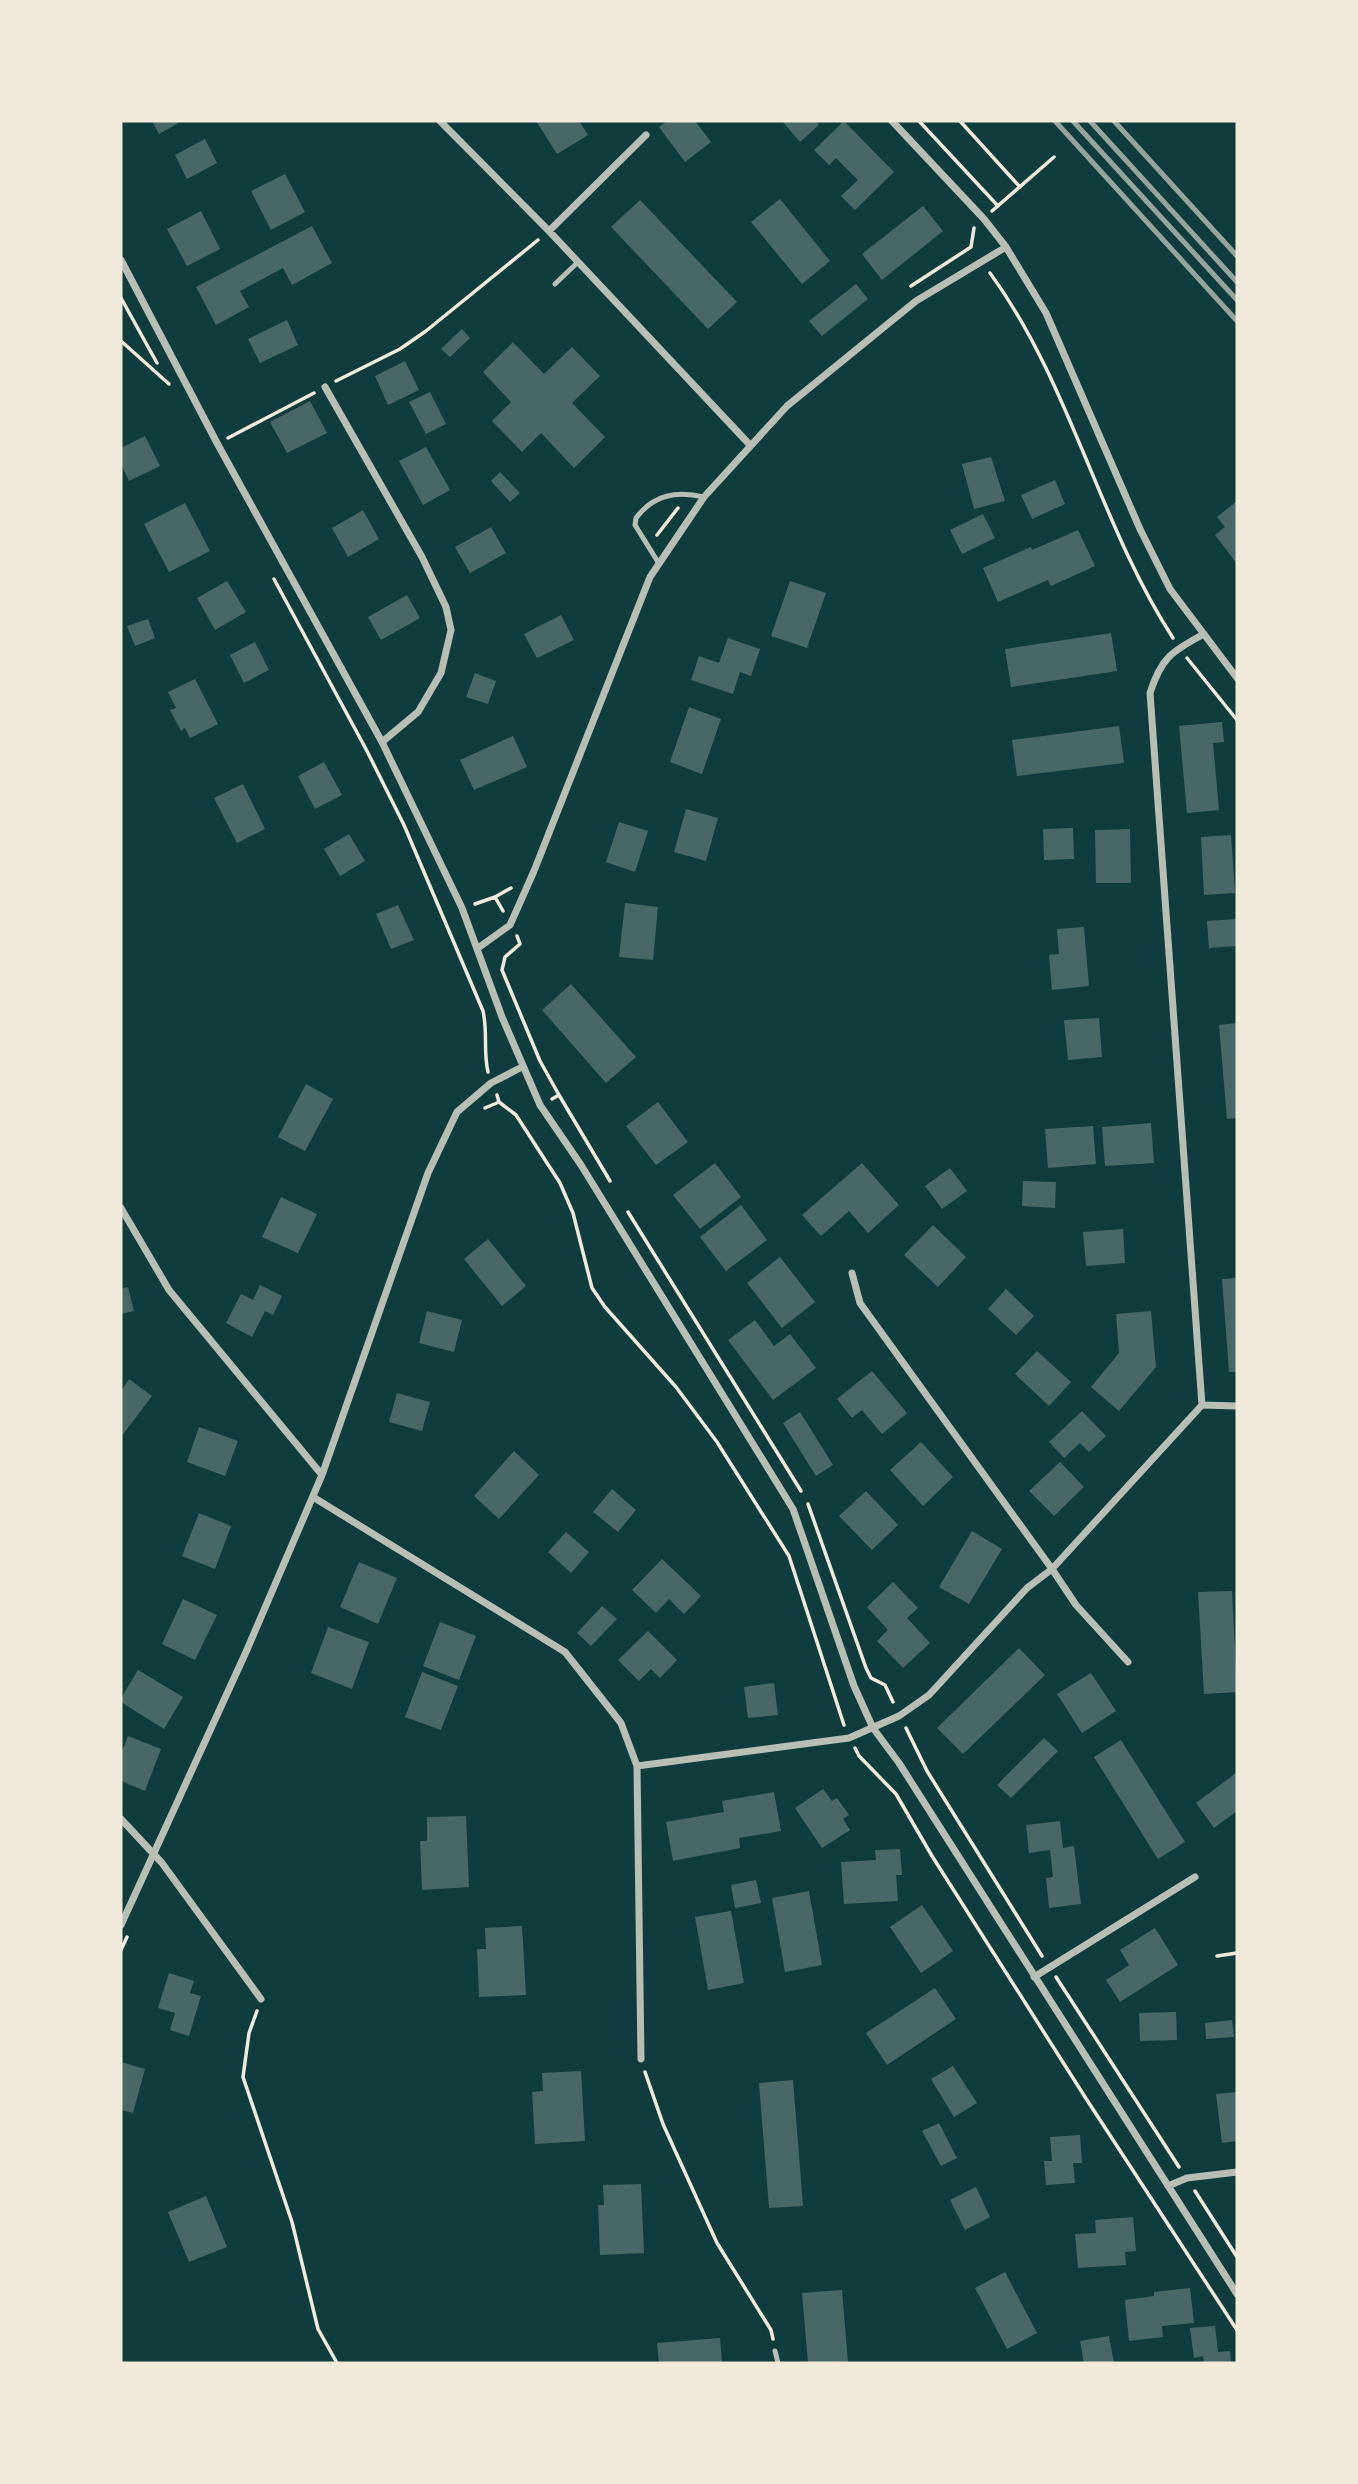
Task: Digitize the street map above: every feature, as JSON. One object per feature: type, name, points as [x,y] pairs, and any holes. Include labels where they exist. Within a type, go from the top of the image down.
[{"type":"street","points":[[440,121],[549,231],[750,445]]},
{"type":"street","points":[[892,121],[984,219],[1006,247],[1046,313],[1140,529],[1170,589],[1237,678]]},
{"type":"street","points":[[549,231],[646,135]]},
{"type":"street","points":[[478,948],[510,925],[658,562],[704,497],[787,407],[916,301],[1006,247]]},
{"type":"street","points":[[121,260],[217,443],[382,742],[462,908],[522,1067],[553,1126],[581,1165],[793,1509],[854,1686],[873,1728],[899,1763],[1237,2294]]},
{"type":"street","points":[[325,387],[422,556],[446,607],[451,629],[441,673],[418,712],[382,742]]},
{"type":"street","points":[[637,1766],[849,1738],[899,1716],[929,1695],[1027,1588],[1052,1569],[1202,1405],[1150,693],[1157,671],[1179,648],[1204,634]]},
{"type":"street","points":[[121,1925],[246,1652],[322,1475],[428,1173],[457,1112],[491,1083],[522,1067]]},
{"type":"street","points":[[121,1208],[169,1290],[322,1475]]},
{"type":"street","points":[[852,1273],[860,1303],[1076,1605],[1128,1662]]},
{"type":"street","points":[[1202,1405],[1237,1406]]},
{"type":"street","points":[[313,1497],[565,1652],[621,1723],[637,1766],[641,2059]]},
{"type":"street","points":[[121,1819],[155,1855],[261,1999]]},
{"type":"street","points":[[1034,1977],[1195,1877]]},
{"type":"street","points":[[1168,2186],[1187,2178],[1237,2172]]},
{"type":"lane","points":[[555,284],[578,262]]},
{"type":"lane","points":[[658,562],[635,525],[636,518],[664,495],[688,494],[704,497]]},
{"type":"lane","points":[[775,2351],[778,2363]]},
{"type":"path","points":[[919,121],[998,206]]},
{"type":"path","points":[[961,121],[1020,187]]},
{"type":"path","points":[[1054,158],[973,228],[971,247],[1006,295],[1052,380],[1149,600],[1179,648],[1237,720]]},
{"type":"path","points":[[217,443],[400,349],[549,231]]},
{"type":"path","points":[[911,285],[971,247]]},
{"type":"path","points":[[121,341],[169,384]]},
{"type":"path","points":[[649,547],[688,494]]},
{"type":"path","points":[[443,916],[495,897],[511,888]]},
{"type":"path","points":[[495,897],[520,944],[505,957],[502,970],[540,1061],[559,1096]]},
{"type":"path","points":[[849,1738],[859,1756],[897,1794],[932,1856],[1237,2330]]},
{"type":"path","points":[[1217,1956],[1237,1953]]},
{"type":"path","points":[[261,1999],[249,2033],[243,2077],[292,2222],[318,2329],[337,2363]]},
{"type":"path","points":[[641,2059],[663,2124],[717,2243],[771,2330],[775,2351]]},
{"type":"building","points":[[152,121],[182,121],[159,134]]},
{"type":"building","points":[[536,121],[579,121],[588,135],[557,154]]},
{"type":"building","points":[[667,121],[695,121],[711,142],[685,162],[659,127]]},
{"type":"building","points":[[782,121],[816,121],[819,125],[800,142]]},
{"type":"building","points":[[844,121],[894,172],[855,210],[841,196],[858,180],[836,158],[829,165],[814,150]]},
{"type":"building","points":[[205,139],[217,163],[187,179],[175,155]]},
{"type":"building","points":[[285,174],[305,212],[271,230],[251,191]]},
{"type":"building","points":[[780,199],[830,261],[802,284],[751,222]]},
{"type":"building","points":[[640,200],[737,302],[708,329],[611,227]]},
{"type":"building","points":[[923,206],[943,231],[882,280],[862,254]]},
{"type":"building","points":[[201,211],[220,249],[187,266],[167,229]]},
{"type":"building","points":[[312,226],[332,263],[292,285],[283,268],[240,291],[249,307],[216,325],[196,287]]},
{"type":"building","points":[[856,284],[868,299],[822,336],[809,321]]},
{"type":"building","points":[[287,320],[298,345],[260,363],[248,339]]},
{"type":"building","points":[[462,329],[470,338],[450,357],[441,349]]},
{"type":"building","points":[[513,342],[544,374],[572,347],[600,376],[572,403],[605,437],[574,468],[541,433],[522,452],[492,421],[511,402],[483,372]]},
{"type":"building","points":[[405,361],[419,390],[388,405],[375,376]]},
{"type":"building","points":[[430,392],[446,424],[426,434],[409,402]]},
{"type":"building","points":[[310,401],[327,433],[287,453],[270,422]]},
{"type":"building","points":[[145,436],[160,466],[129,481],[121,464],[121,448]]},
{"type":"building","points":[[426,447],[450,490],[423,505],[399,461]]},
{"type":"building","points":[[991,457],[1005,501],[974,509],[962,464]]},
{"type":"building","points":[[500,472],[520,493],[510,502],[491,481]]},
{"type":"building","points":[[1055,480],[1065,504],[1032,519],[1021,495]]},
{"type":"building","points":[[1237,501],[1237,564],[1215,535],[1225,527],[1217,517]]},
{"type":"building","points":[[185,503],[210,551],[169,572],[144,524]]},
{"type":"building","points":[[363,510],[379,539],[348,557],[332,528]]},
{"type":"building","points":[[983,514],[995,538],[962,554],[950,530]]},
{"type":"building","points":[[491,527],[506,553],[470,573],[455,547]]},
{"type":"building","points":[[1078,530],[1095,566],[1051,586],[1048,580],[998,602],[983,568]]},
{"type":"building","points":[[227,581],[246,612],[215,630],[197,598]]},
{"type":"building","points":[[790,581],[826,593],[807,648],[771,636]]},
{"type":"building","points":[[407,595],[420,618],[381,640],[368,617]]},
{"type":"building","points":[[561,615],[574,640],[537,658],[524,634]]},
{"type":"building","points":[[148,619],[155,638],[135,646],[127,626]]},
{"type":"building","points":[[1111,633],[1117,671],[1011,687],[1005,649]]},
{"type":"building","points":[[728,638],[760,649],[751,676],[740,672],[733,694],[691,680],[699,656],[719,663]]},
{"type":"building","points":[[255,642],[269,670],[244,683],[230,655]]},
{"type":"building","points":[[475,673],[496,681],[488,704],[466,697]]},
{"type":"building","points":[[195,679],[218,724],[190,738],[185,728],[181,731],[170,710],[176,708],[168,692]]},
{"type":"building","points":[[689,707],[721,719],[702,774],[670,762]]},
{"type":"building","points":[[1222,722],[1224,742],[1213,743],[1219,810],[1187,813],[1179,726]]},
{"type":"building","points":[[1119,726],[1124,763],[1017,776],[1012,740]]},
{"type":"building","points":[[513,736],[527,767],[474,790],[460,760]]},
{"type":"building","points":[[324,762],[342,795],[315,809],[298,776]]},
{"type":"building","points":[[243,784],[265,829],[237,843],[214,798]]},
{"type":"building","points":[[686,809],[718,818],[706,861],[674,852]]},
{"type":"building","points":[[619,822],[648,831],[635,872],[606,862]]},
{"type":"building","points":[[1073,828],[1074,859],[1044,860],[1043,829]]},
{"type":"building","points":[[1130,829],[1131,883],[1096,883],[1095,830]]},
{"type":"building","points":[[349,834],[365,861],[340,876],[324,849]]},
{"type":"building","points":[[1231,835],[1235,893],[1204,895],[1201,837]]},
{"type":"building","points":[[625,903],[658,907],[653,960],[619,957]]},
{"type":"building","points":[[398,905],[414,940],[391,949],[376,914]]},
{"type":"building","points":[[1237,919],[1237,946],[1209,948],[1207,921]]},
{"type":"building","points":[[1084,927],[1089,986],[1052,990],[1049,955],[1059,954],[1057,929]]},
{"type":"building","points":[[571,984],[636,1057],[606,1083],[542,1010]]},
{"type":"building","points":[[1099,1018],[1102,1057],[1068,1060],[1064,1020]]},
{"type":"building","points":[[1237,1023],[1237,1118],[1227,1119],[1219,1025]]},
{"type":"building","points":[[306,1084],[333,1099],[305,1151],[278,1137]]},
{"type":"building","points":[[658,1102],[688,1142],[656,1165],[626,1126]]},
{"type":"building","points":[[1151,1123],[1154,1163],[1105,1166],[1102,1127]]},
{"type":"building","points":[[1093,1126],[1096,1164],[1048,1168],[1045,1129]]},
{"type":"building","points":[[715,1163],[741,1197],[700,1229],[673,1195]]},
{"type":"building","points":[[862,1163],[899,1205],[868,1233],[849,1211],[821,1236],[802,1215]]},
{"type":"building","points":[[950,1168],[967,1191],[942,1209],[925,1186]]},
{"type":"building","points":[[1023,1181],[1056,1182],[1055,1208],[1022,1206]]},
{"type":"building","points":[[281,1197],[317,1214],[298,1253],[262,1237]]},
{"type":"building","points":[[741,1205],[767,1240],[726,1271],[700,1237]]},
{"type":"building","points":[[933,1225],[966,1257],[938,1287],[904,1255]]},
{"type":"building","points":[[1123,1229],[1125,1263],[1086,1266],[1083,1232]]},
{"type":"building","points":[[488,1239],[526,1286],[502,1306],[464,1259]]},
{"type":"building","points":[[780,1257],[815,1302],[782,1328],[747,1283]]},
{"type":"building","points":[[1237,1278],[1237,1372],[1229,1372],[1222,1279]]},
{"type":"building","points":[[260,1285],[282,1296],[273,1315],[265,1311],[252,1337],[226,1323],[241,1294],[253,1300]]},
{"type":"building","points":[[128,1287],[134,1311],[121,1314],[121,1289]]},
{"type":"building","points":[[1006,1289],[1034,1316],[1016,1335],[988,1309]]},
{"type":"building","points":[[427,1311],[462,1320],[454,1352],[419,1343]]},
{"type":"building","points":[[1151,1311],[1156,1367],[1119,1411],[1091,1387],[1119,1353],[1116,1314]]},
{"type":"building","points":[[755,1320],[774,1346],[790,1334],[816,1368],[773,1400],[728,1340]]},
{"type":"building","points":[[1037,1351],[1071,1382],[1049,1406],[1015,1374]]},
{"type":"building","points":[[872,1371],[907,1413],[882,1434],[862,1410],[852,1418],[837,1399]]},
{"type":"building","points":[[129,1379],[152,1396],[121,1437],[121,1391]]},
{"type":"building","points":[[397,1393],[430,1402],[422,1431],[389,1422]]},
{"type":"building","points":[[1082,1411],[1106,1436],[1089,1452],[1080,1443],[1064,1458],[1049,1442]]},
{"type":"building","points":[[800,1412],[833,1465],[816,1476],[783,1423]]},
{"type":"building","points":[[199,1427],[238,1441],[225,1476],[187,1462]]},
{"type":"building","points":[[921,1442],[953,1477],[923,1506],[890,1470]]},
{"type":"building","points":[[514,1451],[539,1475],[499,1519],[474,1496]]},
{"type":"building","points":[[1060,1462],[1084,1487],[1054,1516],[1029,1491]]},
{"type":"building","points":[[612,1489],[636,1510],[618,1532],[593,1512]]},
{"type":"building","points":[[866,1491],[898,1525],[872,1550],[839,1516]]},
{"type":"building","points":[[199,1513],[231,1526],[215,1569],[182,1556]]},
{"type":"building","points":[[972,1531],[1002,1549],[969,1604],[939,1587]]},
{"type":"building","points":[[566,1532],[589,1552],[571,1573],[548,1552]]},
{"type":"building","points":[[662,1559],[701,1596],[684,1614],[669,1599],[656,1613],[632,1590]]},
{"type":"building","points":[[359,1562],[397,1578],[378,1624],[340,1607]]},
{"type":"building","points":[[893,1582],[918,1608],[907,1618],[930,1643],[903,1668],[877,1641],[888,1630],[867,1607]]},
{"type":"building","points":[[1232,1591],[1237,1692],[1204,1694],[1198,1592]]},
{"type":"building","points":[[183,1599],[217,1615],[195,1660],[162,1644]]},
{"type":"building","points":[[602,1606],[617,1619],[591,1646],[577,1633]]},
{"type":"building","points":[[440,1622],[476,1636],[459,1680],[423,1666]]},
{"type":"building","points":[[328,1627],[369,1642],[352,1689],[311,1673]]},
{"type":"building","points":[[648,1631],[677,1660],[660,1678],[651,1669],[639,1681],[618,1660]]},
{"type":"building","points":[[1019,1648],[1045,1675],[963,1754],[937,1728]]},
{"type":"building","points":[[138,1670],[183,1697],[164,1729],[121,1702]]},
{"type":"building","points":[[422,1672],[458,1686],[441,1730],[405,1717]]},
{"type":"building","points":[[1091,1673],[1116,1711],[1082,1733],[1057,1694]]},
{"type":"building","points":[[774,1683],[778,1715],[748,1718],[744,1687]]},
{"type":"building","points":[[128,1736],[161,1749],[145,1791],[121,1781],[121,1754]]},
{"type":"building","points":[[1044,1738],[1058,1751],[1011,1798],[997,1785]]},
{"type":"building","points":[[1121,1740],[1185,1842],[1158,1859],[1094,1757]]},
{"type":"building","points":[[1236,1773],[1237,1811],[1214,1828],[1196,1803]]},
{"type":"building","points":[[823,1789],[832,1801],[837,1798],[849,1815],[843,1819],[850,1830],[822,1848],[795,1808]]},
{"type":"building","points":[[774,1792],[781,1831],[739,1838],[740,1848],[673,1861],[666,1822],[724,1812],[722,1801]]},
{"type":"building","points":[[466,1816],[469,1887],[422,1890],[420,1841],[427,1841],[427,1817]]},
{"type":"building","points":[[1060,1821],[1063,1848],[1074,1846],[1081,1904],[1049,1908],[1046,1878],[1053,1877],[1050,1850],[1029,1853],[1026,1825]]},
{"type":"building","points":[[900,1849],[902,1875],[896,1875],[898,1901],[844,1904],[841,1862],[876,1860],[875,1850]]},
{"type":"building","points":[[756,1880],[761,1903],[735,1908],[731,1885]]},
{"type":"building","points":[[809,1891],[822,1965],[785,1972],[772,1898]]},
{"type":"building","points":[[922,1905],[953,1951],[921,1973],[890,1927]]},
{"type":"building","points":[[731,1911],[744,1983],[708,1990],[695,1917]]},
{"type":"building","points":[[522,1926],[526,1995],[479,1997],[477,1949],[486,1949],[485,1928]]},
{"type":"building","points":[[1155,1928],[1178,1965],[1120,2002],[1106,1980],[1129,1965],[1120,1950]]},
{"type":"building","points":[[169,1973],[194,1981],[190,1993],[201,1996],[189,2036],[170,2030],[175,2013],[158,2008]]},
{"type":"building","points":[[935,1988],[956,2019],[887,2065],[866,2033]]},
{"type":"building","points":[[1176,2012],[1177,2040],[1140,2041],[1139,2013]]},
{"type":"building","points":[[1232,2020],[1234,2037],[1206,2039],[1205,2023]]},
{"type":"building","points":[[121,2062],[145,2069],[133,2113],[121,2110]]},
{"type":"building","points":[[953,2066],[977,2103],[954,2117],[931,2079]]},
{"type":"building","points":[[581,2071],[585,2141],[535,2144],[532,2092],[543,2091],[542,2073]]},
{"type":"building","points":[[793,2080],[803,2206],[769,2208],[759,2083]]},
{"type":"building","points":[[1237,2092],[1237,2141],[1222,2143],[1216,2094]]},
{"type":"building","points":[[939,2123],[957,2158],[941,2166],[922,2131]]},
{"type":"building","points":[[1080,2135],[1082,2163],[1073,2163],[1075,2183],[1046,2185],[1044,2161],[1052,2161],[1050,2137]]},
{"type":"building","points":[[641,2184],[644,2253],[600,2255],[598,2205],[604,2205],[603,2185]]},
{"type":"building","points":[[976,2187],[990,2217],[965,2230],[950,2200]]},
{"type":"building","points":[[206,2196],[227,2247],[189,2262],[168,2212]]},
{"type":"building","points":[[1133,2217],[1136,2251],[1125,2252],[1126,2265],[1078,2268],[1075,2234],[1096,2233],[1095,2220]]},
{"type":"building","points":[[1005,2272],[1037,2333],[1007,2349],[975,2288]]},
{"type":"building","points":[[1190,2288],[1194,2323],[1162,2326],[1163,2337],[1129,2341],[1125,2300],[1154,2296],[1154,2292]]},
{"type":"building","points":[[842,2290],[848,2363],[808,2363],[802,2293]]},
{"type":"building","points":[[1215,2326],[1218,2352],[1230,2351],[1231,2363],[1204,2363],[1203,2356],[1194,2358],[1190,2328]]},
{"type":"building","points":[[1109,2336],[1114,2363],[1084,2363],[1080,2341]]},
{"type":"building","points":[[720,2338],[722,2363],[659,2363],[657,2343]]},
{"type":"railway","points":[[1055,121],[1237,321]]},
{"type":"railway","points":[[1073,121],[1237,300]]},
{"type":"railway","points":[[1090,121],[1237,282]]},
{"type":"railway","points":[[1114,121],[1237,256]]}]
